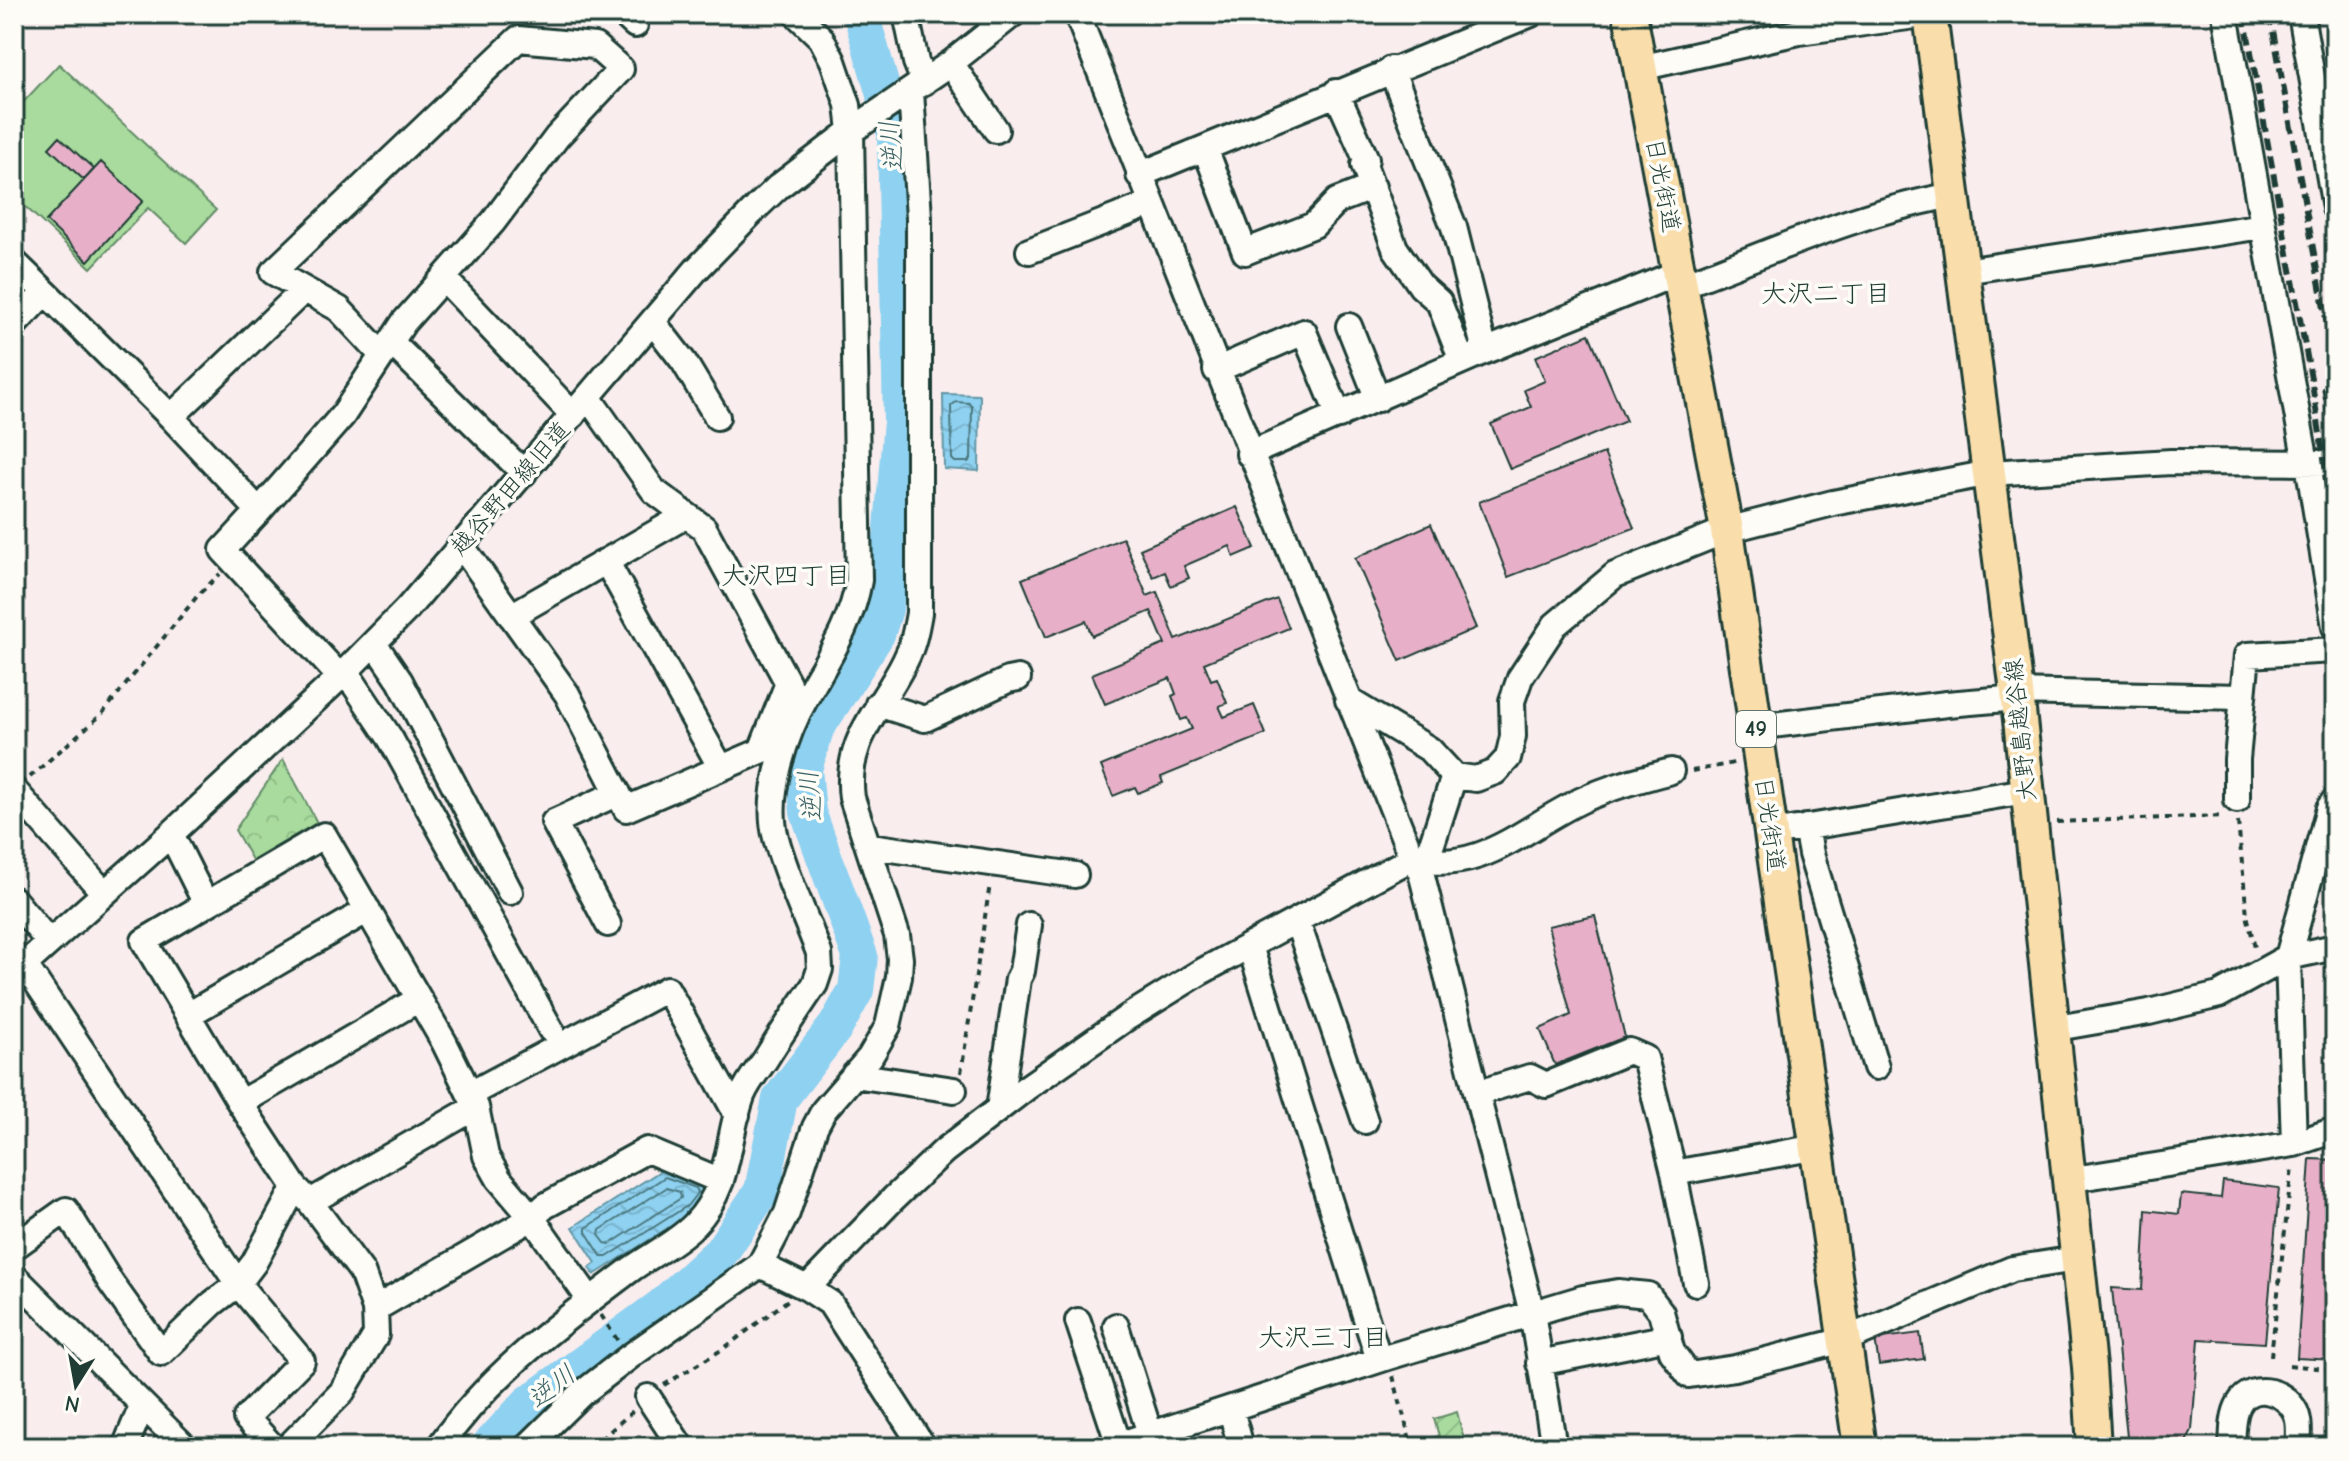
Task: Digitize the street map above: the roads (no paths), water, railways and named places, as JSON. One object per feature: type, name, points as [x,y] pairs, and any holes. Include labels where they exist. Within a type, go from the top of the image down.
[{"type":"main road","name":"日光街道","points":[[1630,14],[1727,530],[1860,1447]]},
{"type":"main road","name":"大野島越谷線","points":[[1930,14],[2018,695],[2089,1367],[2094,1447]]},
{"type":"street","points":[[439,1447],[452,1428],[510,1365],[546,1332],[594,1306],[693,1227],[706,1211],[729,1160],[743,1093],[815,984],[820,969],[819,953],[775,837],[774,793],[794,719],[849,621],[859,580],[856,127],[833,61],[821,38],[796,14]]},
{"type":"street","points":[[527,1447],[581,1394],[760,1265],[787,1213],[815,1127],[824,1110],[870,1057],[888,1026],[895,1004],[900,968],[897,935],[852,798],[849,776],[863,731],[904,663],[914,639],[919,613],[919,218],[913,89],[916,62],[906,14]]},
{"type":"street","name":"越谷野田線旧道","points":[[19,969],[343,675],[407,609],[696,270],[757,207],[856,127],[951,63],[1013,14]]},
{"type":"street","points":[[1077,14],[1348,700],[1419,860],[1532,1313],[1554,1447]]},
{"type":"street","points":[[1139,175],[1531,14]]},
{"type":"street","points":[[1640,68],[1799,32],[1930,14]]},
{"type":"street","points":[[2225,14],[2335,627]]},
{"type":"street","points":[[2301,14],[2335,205]]},
{"type":"street","points":[[524,473],[390,351],[339,309],[273,272],[518,39],[595,46],[621,69],[557,137],[493,222],[404,322],[390,351],[343,415],[223,550],[343,675],[390,738],[551,1030]]},
{"type":"street","points":[[951,63],[996,130]]},
{"type":"street","points":[[2311,69],[2335,66]]},
{"type":"street","points":[[1391,69],[1454,227],[1485,351]]},
{"type":"street","points":[[1336,92],[1366,159],[1364,165],[1395,248],[1421,286],[1439,302],[1462,361]]},
{"type":"street","points":[[1205,148],[1245,252],[1314,225],[1337,201],[1373,187]]},
{"type":"street","points":[[1249,454],[1485,351],[1828,229],[1898,206],[1954,195]]},
{"type":"street","points":[[1029,251],[1150,204]]},
{"type":"street","points":[[1964,271],[2263,226]]},
{"type":"street","points":[[14,262],[171,417],[259,511]]},
{"type":"street","points":[[452,287],[581,406],[654,491],[704,528],[788,683],[761,751],[626,809],[567,694],[461,545]]},
{"type":"street","points":[[171,417],[303,291]]},
{"type":"street","points":[[14,325],[45,292]]},
{"type":"street","points":[[653,322],[684,362],[717,417]]},
{"type":"street","points":[[1349,326],[1378,399]]},
{"type":"street","points":[[1216,370],[1304,332],[1339,416]]},
{"type":"street","points":[[1348,700],[1429,749],[1454,776],[1476,779],[1495,772],[1508,758],[1513,736],[1512,701],[1520,678],[1555,625],[1615,575],[1727,530],[1833,503],[1990,473],[2171,462],[2335,463]]},
{"type":"street","points":[[511,616],[685,516]]},
{"type":"street","points":[[606,561],[721,768]]},
{"type":"street","points":[[374,643],[400,681],[510,892]]},
{"type":"street","points":[[2237,800],[2237,759],[2247,655],[2335,650]]},
{"type":"street","points":[[878,704],[925,719],[1018,678]]},
{"type":"street","points":[[1758,743],[1947,704],[2018,695],[2242,697]]},
{"type":"street","points":[[807,1288],[934,1161],[999,1109],[1128,1017],[1199,973],[1419,860],[1470,860],[1504,845],[1582,800],[1632,781],[1671,771]]},
{"type":"street","points":[[1419,860],[1454,776]]},
{"type":"street","points":[[17,786],[104,893]]},
{"type":"street","points":[[608,924],[554,822],[618,793]]},
{"type":"street","points":[[2294,1144],[2288,957],[2329,808],[2335,800]]},
{"type":"street","points":[[1772,833],[1806,827],[2028,807]]},
{"type":"street","points":[[1806,827],[1811,854],[1876,1067]]},
{"type":"street","points":[[171,834],[206,904]]},
{"type":"street","points":[[288,1447],[342,1392],[376,1335],[375,1309],[362,1272],[303,1195],[240,1103],[144,941],[324,835],[419,999],[473,1100],[486,1156],[499,1179],[532,1218],[594,1306]]},
{"type":"street","points":[[870,846],[1075,875]]},
{"type":"street","points":[[14,900],[49,942]]},
{"type":"street","points":[[188,1015],[368,910]]},
{"type":"street","points":[[1297,921],[1365,1121]]},
{"type":"street","points":[[999,1109],[1029,925]]},
{"type":"street","points":[[1250,946],[1383,1359]]},
{"type":"street","points":[[2051,1029],[2149,1012],[2219,995],[2288,957],[2335,947]]},
{"type":"street","points":[[19,969],[238,1284],[302,1361],[246,1418],[273,1447]]},
{"type":"street","points":[[14,1247],[66,1210],[111,1283],[161,1353],[213,1303],[238,1284],[303,1195],[667,989],[737,1115]]},
{"type":"street","points":[[240,1103],[419,999]]},
{"type":"street","points":[[1478,1093],[1530,1077],[1546,1085],[1629,1051],[1645,1058],[1674,1173],[1696,1283]]},
{"type":"street","points":[[854,1075],[957,1087]]},
{"type":"street","points":[[2067,1180],[2294,1144],[2335,1130]]},
{"type":"street","points":[[1674,1173],[1817,1147]]},
{"type":"street","points":[[375,1309],[532,1218],[545,1206],[647,1150],[721,1181]]},
{"type":"street","points":[[1078,1321],[1115,1446],[1583,1298],[1618,1292],[1648,1295],[1661,1312],[1672,1352],[1689,1375],[1735,1368],[1844,1340],[2012,1269],[2076,1259]]},
{"type":"street","points":[[760,1265],[830,1303],[923,1447]]},
{"type":"street","points":[[14,1276],[185,1447]]},
{"type":"street","points":[[1116,1326],[1150,1434]]},
{"type":"street","points":[[1539,1363],[1669,1337]]},
{"type":"street","points":[[2232,1447],[2237,1406],[2245,1395],[2257,1390],[2283,1397],[2293,1406],[2299,1428],[2298,1447]]},
{"type":"street","points":[[648,1397],[681,1447]]},
{"type":"street","points":[[125,1447],[142,1406]]},
{"type":"street","points":[[1231,1410],[1241,1447]]},
{"type":"water","points":[[943,394],[980,395],[979,471],[944,469]]},
{"type":"water","points":[[665,1168],[707,1187],[693,1212],[594,1275],[589,1268],[596,1263],[573,1227]]},
{"type":"waterway","name":"逆川","points":[[488,1447],[529,1403],[662,1306],[721,1252],[762,1191],[780,1099],[836,1026],[856,990],[860,956],[808,812],[804,769],[816,729],[877,634],[885,609],[901,422],[895,133],[861,14]]},
{"type":"railway","points":[[2244,14],[2335,527]]},
{"type":"railway","points":[[2270,14],[2335,368]]},
{"type":"railway","points":[[2324,387],[2335,446]]},
{"type":"district","name":"大沢二丁目","points":[[1826,294]]},
{"type":"district","name":"大沢四丁目","points":[[786,576]]},
{"type":"district","name":"大沢三丁目","points":[[1323,1338]]}]
